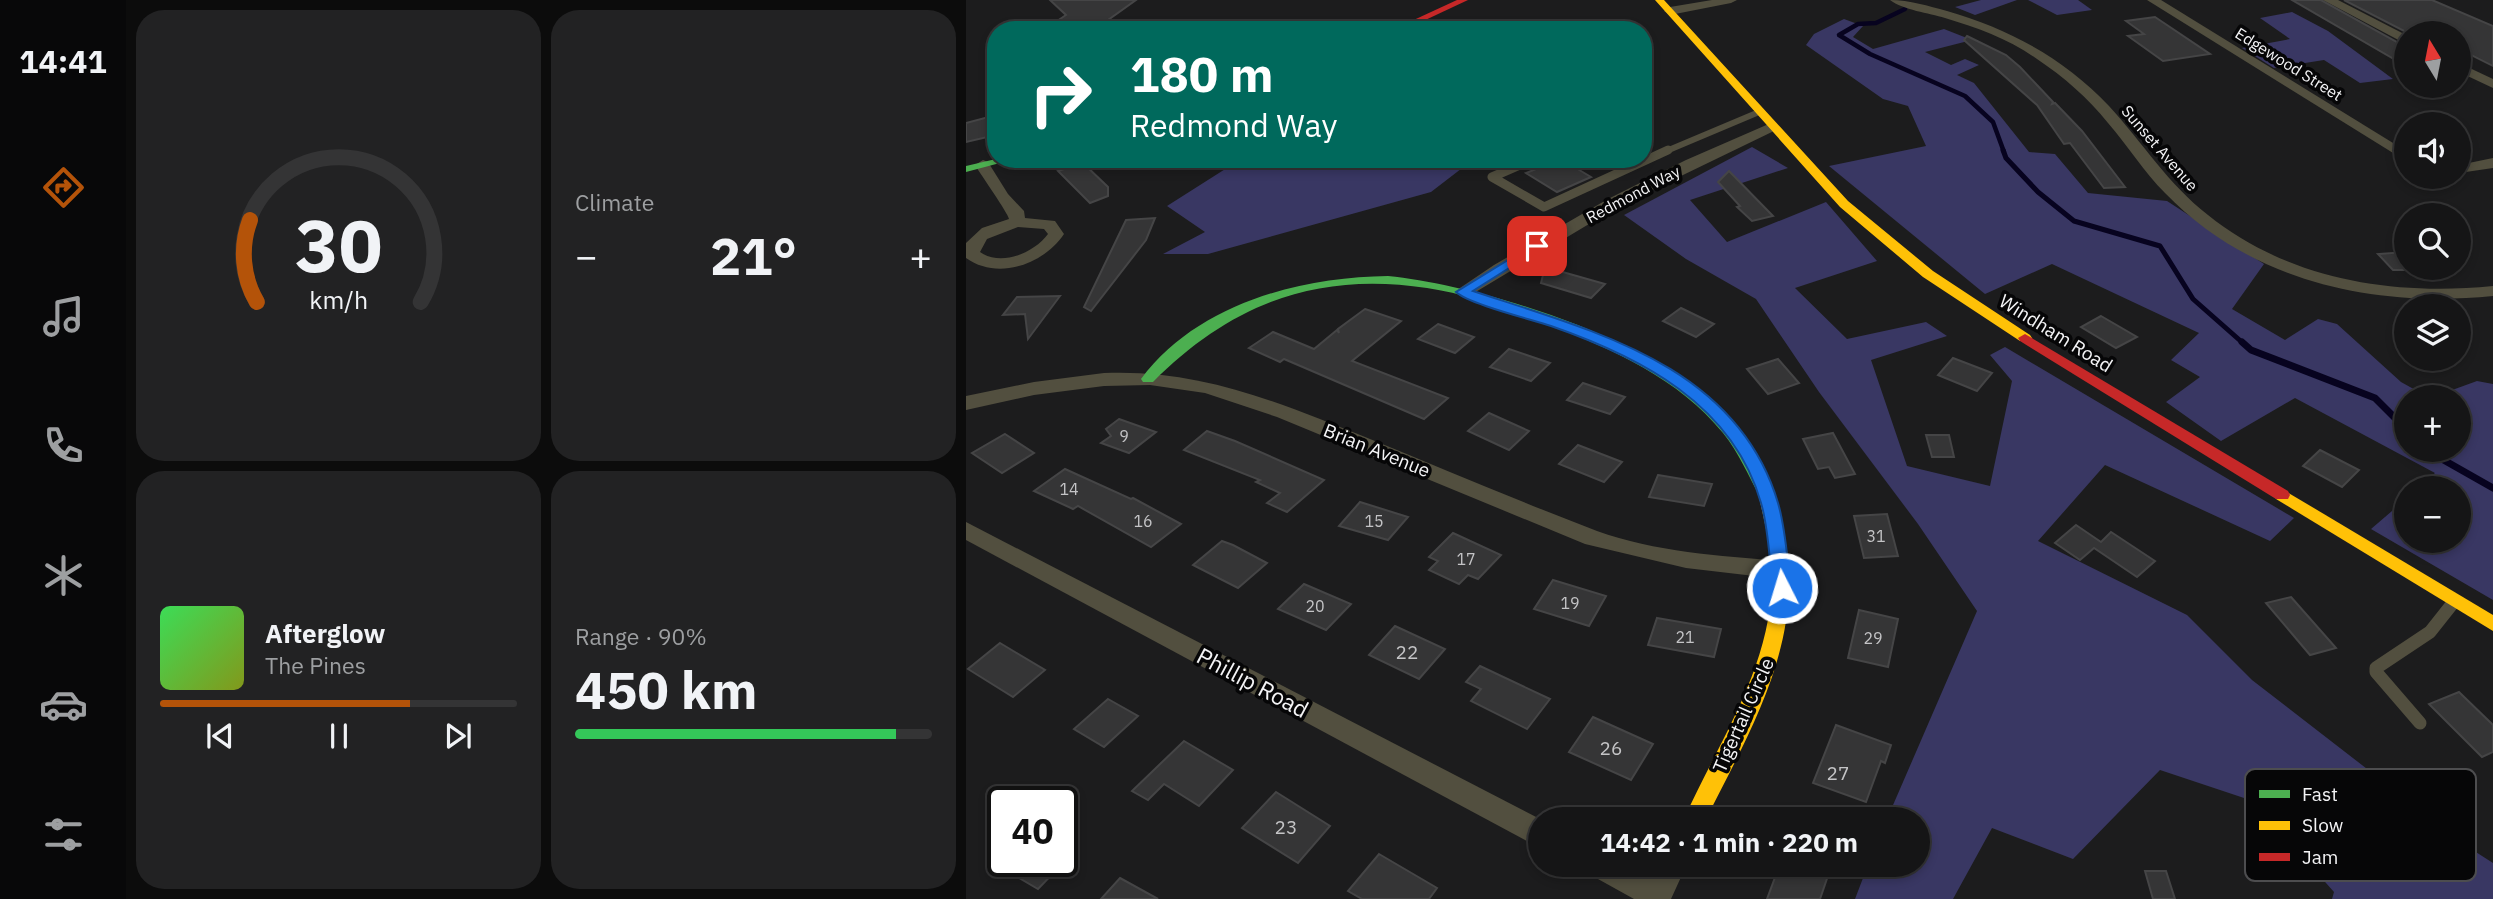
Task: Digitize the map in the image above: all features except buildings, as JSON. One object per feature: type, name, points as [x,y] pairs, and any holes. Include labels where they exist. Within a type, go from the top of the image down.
[{"type":"street","points":[[1416,21],[1464,0]]},
{"type":"street","points":[[1664,6],[1731,0]]},
{"type":"street","name":"Sunset Avenue","points":[[1896,0],[1992,30],[2037,53],[2103,107],[2169,189],[2194,212],[2221,232],[2259,253],[2318,277],[2372,292],[2431,297],[2493,291]]},
{"type":"street","name":"Edgewood Street","points":[[2153,0],[2394,150]]},
{"type":"street","points":[[2329,0],[2394,34]]},
{"type":"street","name":"Windham Road","points":[[1664,6],[1771,127],[1844,204],[1881,238],[1983,312],[2493,624]]},
{"type":"street","points":[[2471,73],[2493,84]]},
{"type":"street","name":"Redmond Way","points":[[1463,292],[1526,252],[1601,210],[1717,150],[1771,127]]},
{"type":"street","points":[[2471,167],[2493,163]]},
{"type":"street","points":[[966,169],[987,164]]},
{"type":"street","points":[[983,165],[1002,197],[1016,211],[1018,222]]},
{"type":"street","name":"Tigertail Circle","points":[[1148,379],[1159,363],[1195,333],[1231,314],[1273,296],[1324,284],[1370,278],[1413,282],[1463,292],[1604,340],[1648,360],[1686,385],[1726,425],[1757,470],[1770,505],[1781,570],[1777,627],[1763,673],[1701,807]]},
{"type":"street","name":"Brian Avenue","points":[[966,403],[1050,387],[1148,379],[1209,387],[1268,406],[1593,538],[1685,560],[1781,570]]},
{"type":"street","name":"Phillip Road","points":[[966,530],[1528,828]]},
{"type":"street","points":[[1621,877],[1656,897],[1666,877]]},
{"type":"lane","points":[[1652,154],[1759,112]]},
{"type":"lane","points":[[1513,168],[1492,177],[1545,207],[1623,168]]},
{"type":"lane","points":[[2420,723],[2376,672],[2376,667],[2431,632],[2447,615],[2454,600]]},
{"type":"shaded area","points":[[1981,0],[2017,0],[1975,15],[1955,7]]},
{"type":"shaded area","points":[[2028,0],[2078,0],[2092,10],[2057,15]]},
{"type":"shaded area","points":[[2292,12],[2328,31],[2393,79],[2360,83],[2324,60],[2274,68],[2242,48],[2290,39],[2260,18]]},
{"type":"shaded area","points":[[1844,19],[1863,26],[1853,37],[1873,49],[1944,29],[1972,40],[1925,52],[1951,65],[1965,59],[1979,65],[1957,75],[1974,83],[2029,152],[2055,154],[2088,193],[2167,201],[2264,264],[2232,309],[2285,340],[2318,319],[2337,324],[2406,385],[2394,385],[2394,451],[2295,398],[2221,441],[2166,402],[2200,377],[2171,360],[2199,333],[2052,264],[1985,294],[1829,166],[1926,146],[1908,106],[1883,99],[1806,45],[1814,34]]},
{"type":"shaded area","points":[[1752,147],[1788,168],[1690,200],[1727,242],[1826,202],[1877,261],[1795,288],[1847,339],[1926,322],[1947,336],[1871,360],[1907,466],[1990,486],[2012,381],[1990,355],[2005,347],[2294,518],[2270,541],[2105,465],[2038,541],[2187,615],[2252,680],[2367,769],[2245,769],[2245,798],[2160,770],[2073,859],[1992,828],[1953,899],[1855,899],[1863,877],[1930,877],[1930,807],[1892,807],[1977,611],[1918,524],[1819,392],[1756,299],[1686,259],[1624,215]]},
{"type":"shaded area","points":[[1227,168],[1462,168],[1431,192],[1208,254],[1163,254],[1205,232],[1167,206]]},
{"type":"shaded area","points":[[2477,381],[2493,384],[2493,600],[2412,553],[2471,553],[2471,476],[2432,476],[2435,473],[2414,462],[2471,462],[2471,385],[2466,385]]},
{"type":"shaded area","points":[[2394,509],[2394,542],[2371,529]]},
{"type":"shaded area","points":[[2476,852],[2493,863],[2493,899],[2332,899],[2334,892],[2324,881],[2476,881]]},
{"type":"waterway","points":[[1905,9],[1876,23],[1858,24],[1839,35],[1870,54],[1965,96],[1993,122],[2004,152]]},
{"type":"waterway","points":[[2003,150],[2006,158],[2038,192],[2074,221],[2160,246],[2193,299],[2244,344]]},
{"type":"waterway","points":[[2242,342],[2251,350],[2375,398],[2394,417]]},
{"type":"waterway","points":[[2447,462],[2493,488]]},
{"type":"traffic: fast","points":[[966,169],[987,164]]},
{"type":"traffic: fast","points":[[1148,379],[1206,328],[1274,295],[1349,281],[1388,280],[1427,284],[1486,299],[1579,331],[1645,362],[1704,404],[1729,430],[1750,459],[1766,493]]},
{"type":"traffic: slow","points":[[1659,0],[1844,204],[1928,274],[2025,338]]},
{"type":"traffic: slow","points":[[1701,807],[1753,701],[1777,623],[1780,583],[1777,539],[1766,493]]},
{"type":"traffic: slow","points":[[2282,495],[2493,624]]},
{"type":"traffic: jam","points":[[1416,21],[1464,0]]},
{"type":"traffic: jam","points":[[2025,338],[2282,495]]},
{"type":"route","points":[[1537,246],[1463,292],[1568,326],[1629,350],[1686,385],[1726,425],[1757,470],[1770,505],[1782,588]]}]
